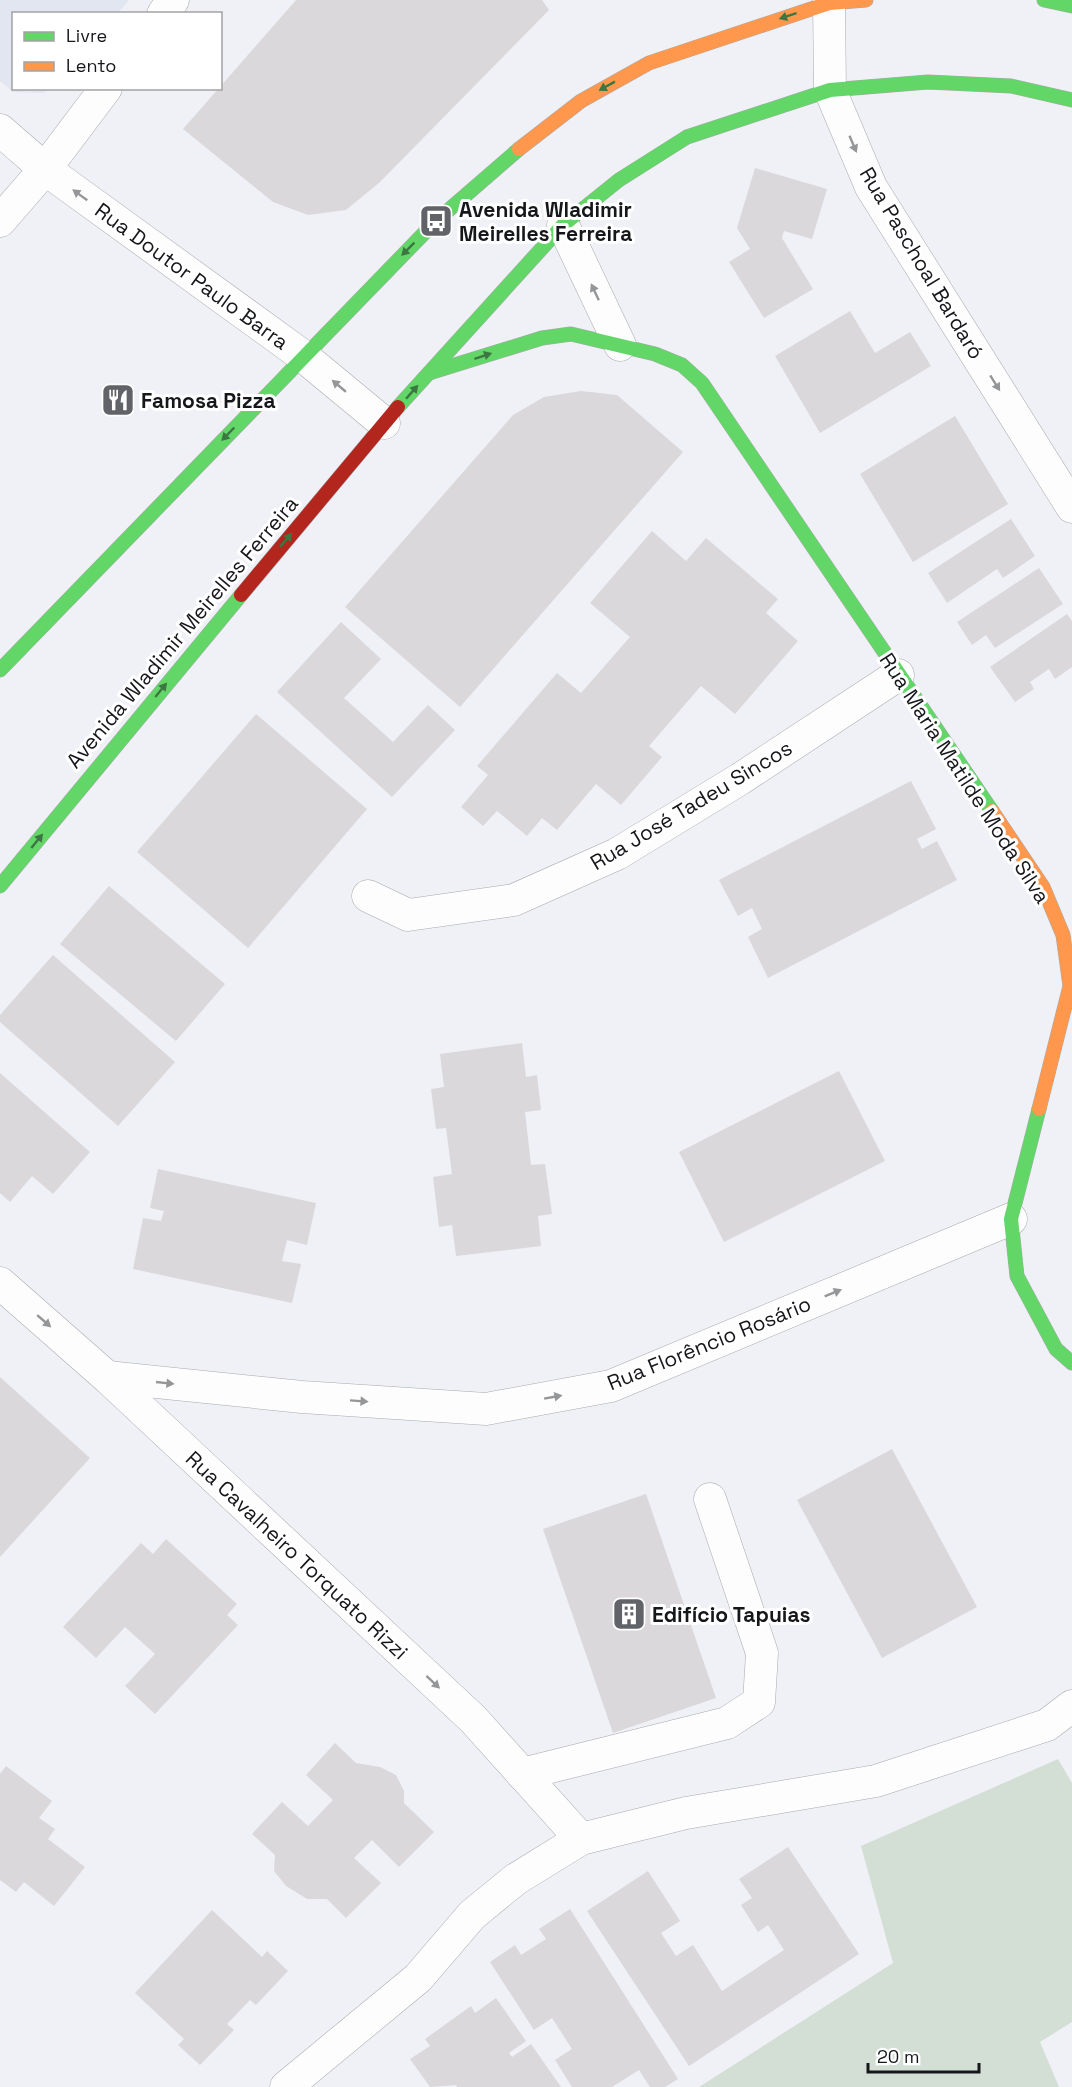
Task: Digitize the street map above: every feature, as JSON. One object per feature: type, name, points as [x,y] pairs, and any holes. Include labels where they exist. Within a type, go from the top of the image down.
[{"type":"main road","points":[[0,670],[436,221],[525,144],[581,101],[649,63],[829,1],[866,0]]},
{"type":"main road","points":[[1044,0],[1072,6]]},
{"type":"main road","name":"Avenida Wladimir Meirelles Ferreira","points":[[0,886],[384,423],[563,225],[619,180],[687,137],[830,90],[928,82],[1011,86],[1072,100]]},
{"type":"main road","name":"Rua Maria Matilde Moda Silva","points":[[428,374],[542,338],[571,334],[655,354],[682,365],[702,383],[1042,887],[1063,935],[1070,986],[1011,1219],[1017,1275],[1056,1349],[1072,1363]]},
{"type":"street","name":"Rua Paschoal Bardaró","points":[[829,1],[830,90],[871,187],[1072,507]]},
{"type":"street","points":[[0,221],[45,170],[105,90]]},
{"type":"street","name":"Rua Doutor Paulo Barra","points":[[0,130],[45,170],[303,356],[384,423]]},
{"type":"street","points":[[563,225],[620,345]]},
{"type":"street","name":"Rua José Tadeu Sincos","points":[[368,896],[408,915],[513,900],[617,854],[740,779],[898,675]]},
{"type":"street","name":"Rua Florêncio Rosário","points":[[107,1377],[302,1397],[486,1409],[612,1386],[1011,1219]]},
{"type":"street","name":"Rua Cavalheiro Torquato Rizzi","points":[[0,1283],[107,1377],[472,1719],[581,1839]]},
{"type":"street","points":[[522,1774],[727,1723],[759,1702],[762,1653],[710,1499]]},
{"type":"street","points":[[286,2087],[418,1978],[472,1915],[516,1879],[581,1839],[686,1813],[876,1781],[1047,1725],[1072,1706]]},
{"type":"shaded area","points":[[0,0],[129,0],[119,12],[12,12],[12,90],[48,90],[43,93],[13,92],[0,81]]},
{"type":"shaded area","points":[[1058,1759],[1072,1783],[1072,2022],[1040,2042],[1059,2087],[699,2087],[893,1963],[861,1846]]},
{"type":"building","points":[[296,0],[542,0],[549,10],[380,182],[346,210],[308,215],[273,202],[183,129],[217,90],[222,90],[222,84]]},
{"type":"building","points":[[755,168],[827,189],[812,239],[784,231],[782,238],[813,289],[764,318],[729,262],[750,249],[737,228]]},
{"type":"building","points":[[850,311],[875,353],[910,332],[931,366],[820,433],[775,356]]},
{"type":"building","points":[[581,391],[617,395],[683,452],[460,707],[345,607],[513,415],[544,397]]},
{"type":"building","points":[[955,416],[1008,504],[913,562],[860,474]]},
{"type":"building","points":[[1011,519],[1035,556],[1003,578],[997,569],[947,603],[928,573]]},
{"type":"building","points":[[652,531],[686,561],[706,538],[778,599],[766,613],[798,641],[735,714],[701,686],[649,746],[662,757],[621,805],[596,784],[557,830],[542,818],[527,836],[497,811],[483,826],[461,807],[488,775],[477,766],[557,673],[581,693],[630,637],[590,603]]},
{"type":"building","points":[[1039,568],[1063,604],[995,648],[986,635],[972,645],[957,622]]},
{"type":"building","points":[[1067,614],[1072,621],[1072,667],[1055,679],[1049,669],[1030,682],[1034,689],[1015,702],[990,667]]},
{"type":"building","points":[[341,622],[381,659],[344,698],[393,742],[428,705],[455,730],[392,797],[277,692]]},
{"type":"building","points":[[256,714],[367,809],[248,948],[137,852]]},
{"type":"building","points":[[911,781],[936,829],[917,839],[922,849],[937,841],[957,880],[768,978],[748,937],[762,929],[752,908],[738,916],[719,880]]},
{"type":"building","points":[[109,886],[225,984],[176,1041],[60,944]]},
{"type":"building","points":[[53,955],[175,1062],[118,1126],[0,1022],[0,1015]]},
{"type":"building","points":[[522,1043],[526,1077],[537,1075],[541,1110],[525,1112],[531,1165],[545,1164],[552,1214],[538,1216],[541,1246],[456,1256],[452,1225],[439,1227],[433,1177],[452,1174],[446,1128],[436,1129],[431,1089],[444,1087],[440,1054]]},
{"type":"building","points":[[839,1071],[885,1161],[724,1242],[679,1152]]},
{"type":"building","points":[[0,1073],[90,1152],[53,1194],[32,1176],[10,1202],[0,1193]]},
{"type":"building","points":[[158,1169],[316,1203],[307,1245],[287,1240],[282,1261],[301,1264],[292,1303],[133,1269],[143,1218],[161,1221],[164,1211],[150,1208]]},
{"type":"building","points":[[0,1377],[90,1458],[0,1557]]},
{"type":"building","points":[[892,1449],[977,1607],[882,1658],[797,1500]]},
{"type":"building","name":"Edifício Tapuias","points":[[646,1494],[716,1698],[613,1733],[543,1529]]},
{"type":"building","points":[[166,1539],[237,1604],[227,1615],[238,1625],[155,1714],[125,1686],[155,1654],[125,1627],[96,1658],[63,1627],[141,1543],[153,1554]]},
{"type":"building","points":[[335,1743],[356,1763],[380,1767],[396,1775],[404,1791],[404,1803],[434,1832],[399,1867],[372,1840],[354,1858],[381,1883],[346,1918],[327,1899],[307,1899],[286,1886],[274,1871],[275,1855],[252,1834],[282,1802],[308,1826],[333,1800],[306,1775]]},
{"type":"building","points":[[6,1766],[52,1801],[39,1818],[55,1829],[48,1839],[85,1867],[54,1906],[24,1882],[16,1892],[0,1880],[0,1774]]},
{"type":"building","points":[[788,1847],[859,1954],[689,2066],[587,1911],[648,1871],[680,1921],[661,1933],[676,1956],[693,1945],[722,1991],[784,1950],[768,1925],[758,1932],[741,1905],[752,1898],[739,1879]]},
{"type":"building","points":[[570,1909],[678,2079],[665,2087],[650,2087],[639,2070],[612,2087],[572,2087],[555,2060],[572,2049],[552,2018],[534,2030],[490,1962],[515,1945],[521,1955],[546,1939],[539,1929]]},
{"type":"building","points":[[212,1910],[262,1957],[267,1951],[288,1971],[256,2005],[250,2000],[227,2024],[234,2030],[200,2065],[178,2045],[184,2039],[135,1993]]},
{"type":"building","points":[[496,1998],[526,2041],[509,2053],[512,2057],[531,2044],[561,2087],[457,2087],[456,2085],[430,2087],[410,2059],[430,2046],[425,2039],[471,2006],[475,2013]]},
{"type":"traffic: fast","points":[[1044,0],[1072,6]]},
{"type":"traffic: fast","points":[[398,407],[563,225],[619,180],[687,137],[830,90],[928,82],[1011,86],[1072,100]]},
{"type":"traffic: fast","points":[[0,670],[436,221],[519,149]]},
{"type":"traffic: fast","points":[[429,373],[542,338],[571,334],[655,354],[682,365],[702,383],[992,811]]},
{"type":"traffic: fast","points":[[0,886],[241,595]]},
{"type":"traffic: fast","points":[[1039,1109],[1011,1219],[1017,1276],[1056,1349],[1072,1363]]},
{"type":"traffic: slow","points":[[519,149],[581,101],[649,63],[829,3],[866,0]]},
{"type":"traffic: slow","points":[[992,811],[1043,887],[1063,935],[1070,986],[1039,1109]]},
{"type":"traffic: jam","points":[[241,595],[398,407]]},
{"type":"place","name":"Avenida Wladimir Meirelles Ferreira","points":[[436,221]]},
{"type":"place","name":"Famosa Pizza","points":[[118,400]]},
{"type":"place","name":"Edifício Tapuias","points":[[629,1614]]}]
